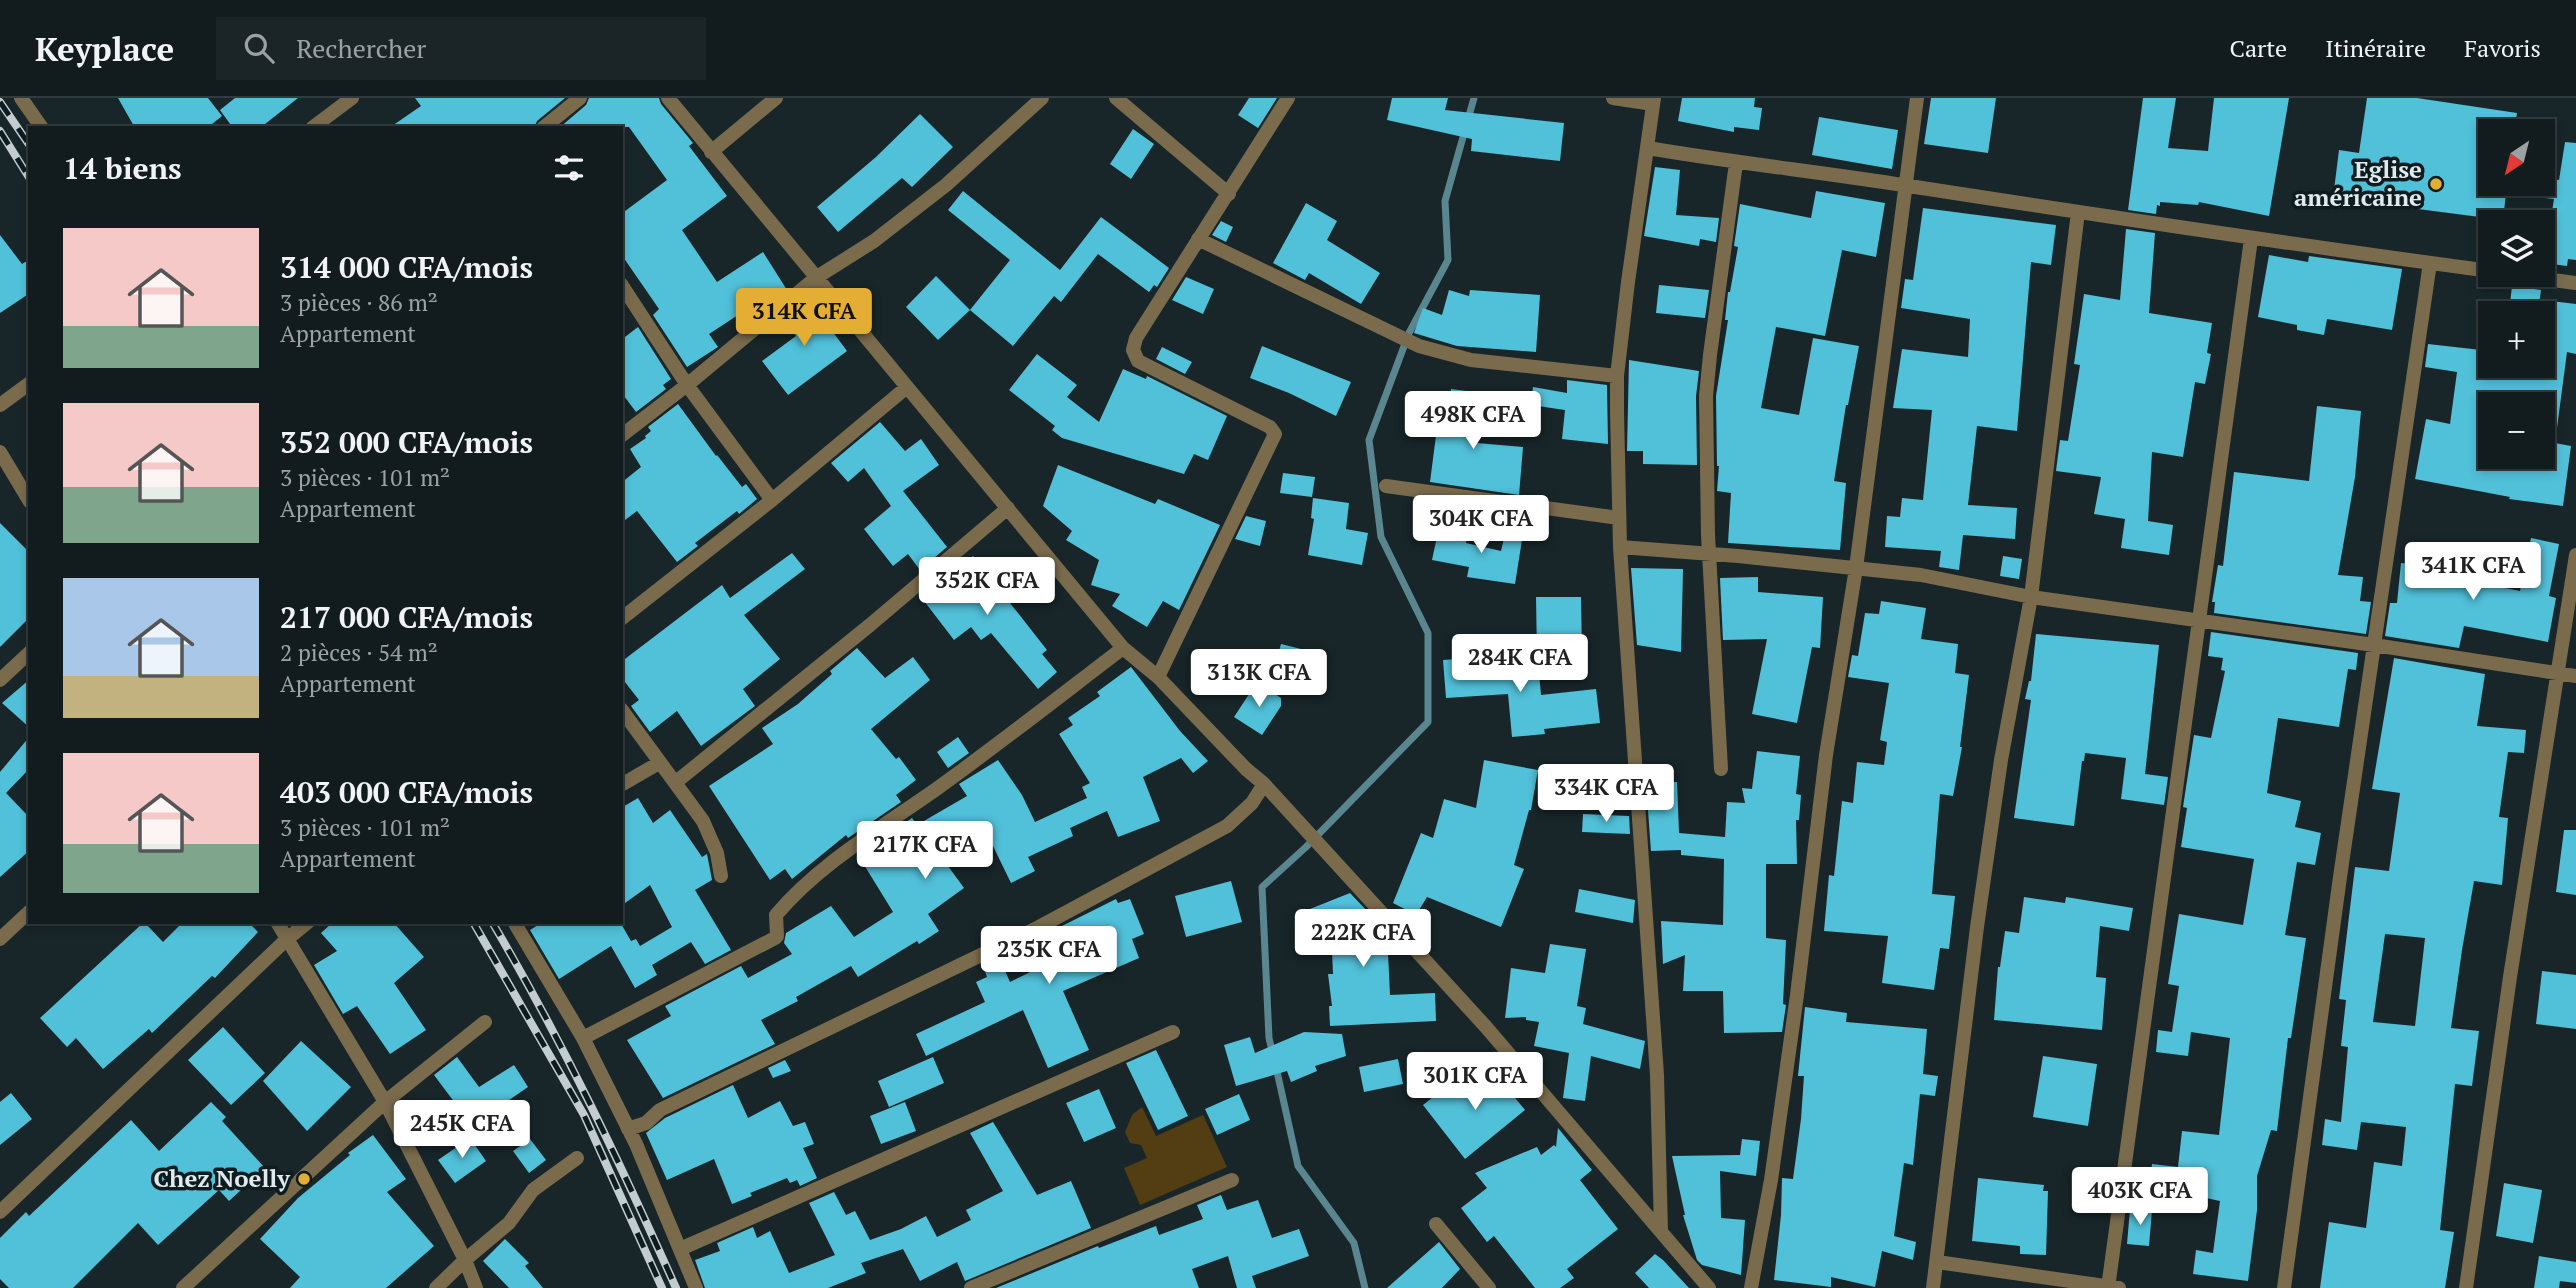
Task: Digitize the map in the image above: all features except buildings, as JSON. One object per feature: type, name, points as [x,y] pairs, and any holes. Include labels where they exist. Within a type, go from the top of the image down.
[{"type":"street","points":[[21,98],[40,126]]},
{"type":"street","points":[[315,126],[352,98]]},
{"type":"street","points":[[545,126],[580,98]]},
{"type":"street","points":[[668,98],[1123,648],[1158,677],[1264,785],[1486,1027],[1709,1288]]},
{"type":"street","points":[[711,152],[776,98]]},
{"type":"street","points":[[623,434],[817,277],[874,241],[946,185],[1042,98]]},
{"type":"street","points":[[1116,98],[1229,194]]},
{"type":"street","points":[[1158,677],[1275,434],[1270,427],[1138,361],[1133,349],[1136,338],[1288,98]]},
{"type":"street","points":[[1613,98],[1653,101],[1617,376],[1620,547],[1657,1062],[1661,1231]]},
{"type":"street","points":[[1751,1288],[1771,1180],[1797,995],[1826,755],[1856,568],[1908,185],[1917,98]]},
{"type":"street","points":[[1648,148],[1736,163],[1908,185],[2250,239],[2478,269]]},
{"type":"street","points":[[1721,769],[1710,554],[1706,396],[1736,163]]},
{"type":"street","points":[[1933,1288],[1997,785],[2031,597],[2078,212]]},
{"type":"street","points":[[1198,239],[1419,346],[1471,360],[1617,376]]},
{"type":"street","points":[[1937,1262],[2112,1288],[2197,621],[2250,239]]},
{"type":"street","points":[[2284,1288],[2430,263]]},
{"type":"street","points":[[2555,280],[2576,283]]},
{"type":"street","points":[[623,287],[687,385],[772,500]]},
{"type":"street","points":[[0,405],[28,384]]},
{"type":"street","points":[[623,617],[772,500],[908,387]]},
{"type":"street","points":[[0,452],[28,499]]},
{"type":"street","points":[[1386,486],[1619,518]]},
{"type":"street","points":[[676,782],[1009,508]]},
{"type":"street","points":[[1620,547],[1921,575],[2031,597],[2576,676]]},
{"type":"street","points":[[2466,1288],[2510,977],[2576,555]]},
{"type":"street","points":[[583,1038],[775,938],[776,915],[820,873],[991,749],[1123,648]]},
{"type":"street","points":[[0,680],[28,654]]},
{"type":"street","points":[[623,712],[659,763],[676,782],[712,838],[721,876]]},
{"type":"street","points":[[623,784],[659,763]]},
{"type":"street","points":[[628,1129],[646,1123],[660,1110],[1039,927],[1227,826],[1252,803],[1264,785]]},
{"type":"street","points":[[0,939],[28,913]]},
{"type":"street","points":[[278,924],[384,1102],[465,1259],[476,1288]]},
{"type":"street","points":[[0,1212],[306,924]]},
{"type":"street","points":[[515,924],[583,1038],[628,1129],[696,1288]]},
{"type":"street","points":[[183,1288],[384,1102],[485,1022]]},
{"type":"street","points":[[680,1249],[1173,1032]]},
{"type":"street","points":[[436,1288],[465,1259],[509,1223],[533,1190],[577,1157]]},
{"type":"street","points":[[971,1288],[1232,1180]]},
{"type":"street","points":[[1436,1224],[1489,1288]]},
{"type":"shaded area","points":[[1142,1107],[1156,1136],[1203,1115],[1227,1167],[1140,1205],[1124,1168],[1147,1158],[1141,1145],[1130,1143],[1125,1132],[1132,1115]]},
{"type":"waterway","points":[[1273,1055],[1269,1038],[1262,887],[1306,847],[1428,722],[1428,633],[1381,537],[1369,440],[1409,333],[1448,260],[1445,201],[1474,98]]},
{"type":"waterway","points":[[1276,1067],[1298,1166],[1354,1243],[1365,1288]]},
{"type":"railway","points":[[0,102],[28,143]]},
{"type":"railway","points":[[0,131],[28,176]]},
{"type":"railway","points":[[474,924],[584,1115],[662,1288]]},
{"type":"railway","points":[[493,924],[589,1102],[676,1288]]},
{"type":"place","name":"Eglise américaine","points":[[2436,184]]},
{"type":"place","name":"Chez Noelly","points":[[304,1179]]}]
